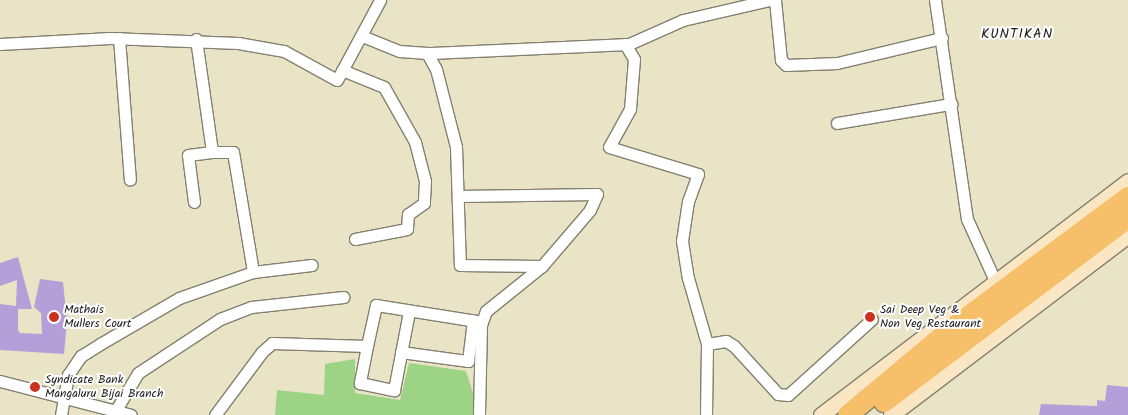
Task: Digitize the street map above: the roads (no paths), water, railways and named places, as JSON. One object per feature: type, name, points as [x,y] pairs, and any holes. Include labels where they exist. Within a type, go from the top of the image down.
[{"type":"highway","points":[[868,415],[955,336],[1128,197]]},
{"type":"highway","points":[[848,415],[955,336],[1128,218]]},
{"type":"street","points":[[0,44],[119,38],[196,39],[284,51],[337,80],[380,0]]},
{"type":"street","points":[[362,36],[399,51],[427,53],[625,44],[683,20],[769,0]]},
{"type":"street","points":[[775,0],[781,60],[786,65],[837,63],[942,38]]},
{"type":"street","points":[[935,0],[967,219],[996,283]]},
{"type":"street","points":[[119,38],[130,180]]},
{"type":"street","points":[[196,39],[212,152]]},
{"type":"street","points":[[625,44],[634,59],[630,109],[609,147],[698,174],[688,200],[682,241],[688,278],[707,344],[706,415]]},
{"type":"street","points":[[427,53],[436,69],[456,147],[460,265],[542,266]]},
{"type":"street","points":[[342,70],[384,87],[415,142],[425,181],[424,203],[408,214],[407,229],[355,239]]},
{"type":"street","points":[[837,123],[951,104]]},
{"type":"street","points":[[194,202],[188,155],[233,152],[253,272]]},
{"type":"street","points":[[821,415],[1128,181]]},
{"type":"street","points":[[402,352],[468,361],[478,321],[486,310],[542,266],[590,210],[597,194],[459,196]]},
{"type":"street","points":[[891,415],[1128,236]]},
{"type":"street","points":[[61,415],[68,375],[88,352],[179,298],[253,272],[312,265]]},
{"type":"street","points":[[116,410],[138,373],[220,319],[252,308],[343,297]]},
{"type":"street","points":[[409,311],[394,390],[360,383],[376,305],[478,321]]},
{"type":"street","points":[[707,344],[726,341],[734,346],[778,394],[788,395],[872,319]]},
{"type":"street","points":[[478,321],[479,415]]},
{"type":"street","points":[[215,415],[262,352],[272,344],[367,346]]},
{"type":"street","points":[[0,381],[131,415]]},
{"type":"place","name":"Mathais Mullers Court","points":[[54,317]]},
{"type":"place","name":"Sai Deep Veg & Non Veg Restaurant","points":[[870,317]]},
{"type":"place","name":"Syndicate Bank Mangaluru Bijai Branch","points":[[35,387]]},
{"type":"district","name":"KUNTIKAN","points":[[1017,34]]}]
